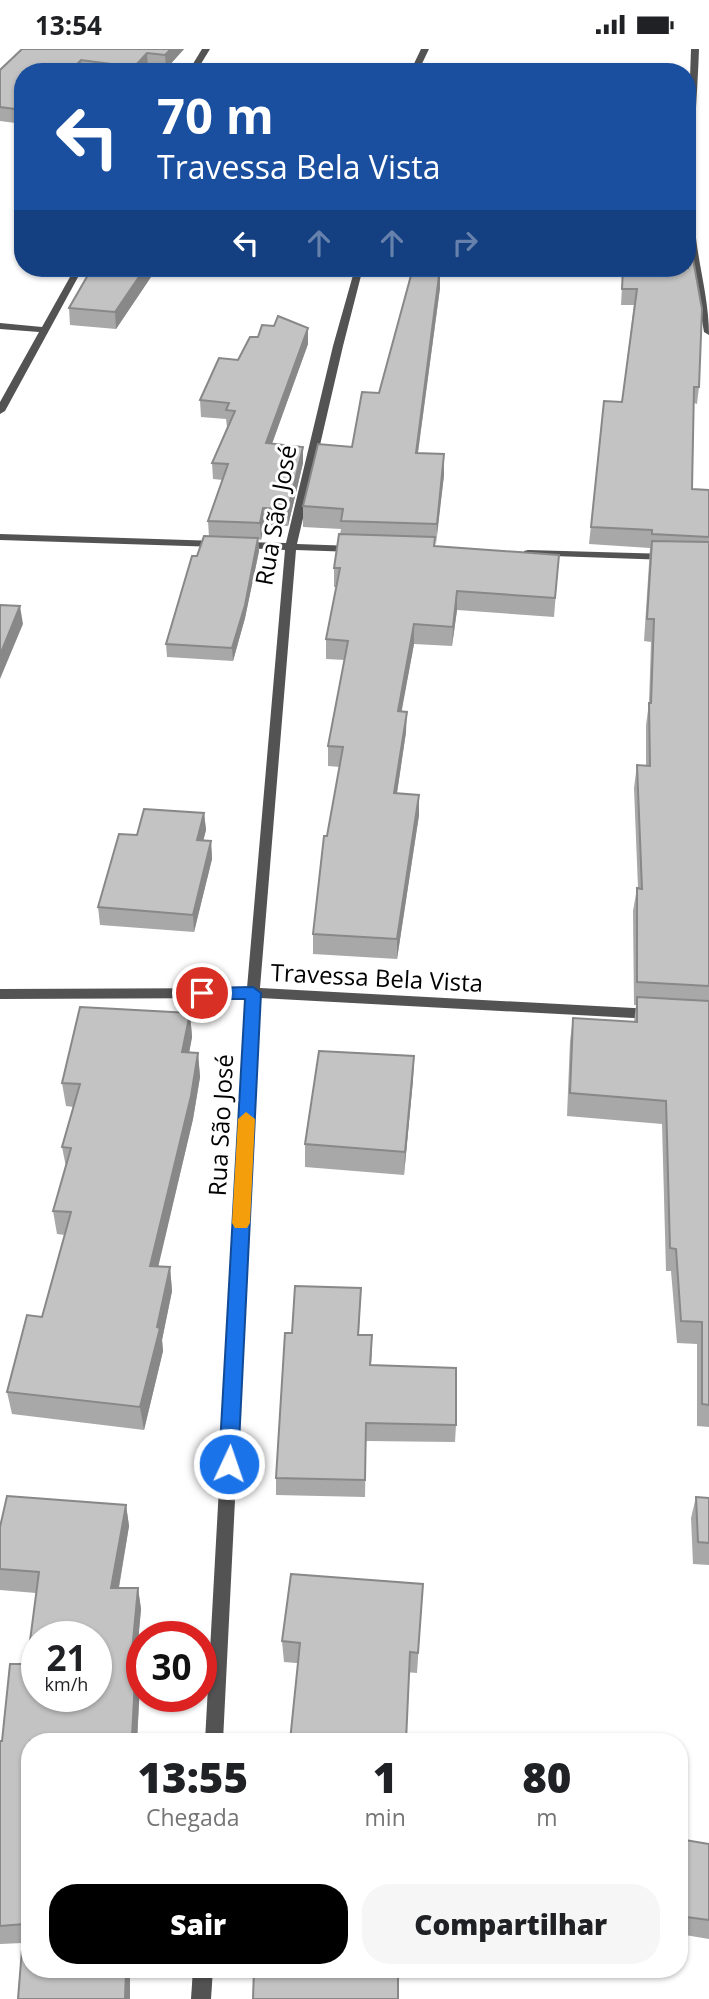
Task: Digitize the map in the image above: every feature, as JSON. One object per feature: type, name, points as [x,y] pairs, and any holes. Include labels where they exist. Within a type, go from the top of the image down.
[{"type":"street","points":[[696,260],[709,332]]},
{"type":"street","points":[[0,411],[74,277]]},
{"type":"street","name":"Rua São José","points":[[214,1733],[253,993],[291,547],[357,277]]},
{"type":"street","points":[[0,326],[45,330]]},
{"type":"street","points":[[0,537],[361,549]]},
{"type":"street","points":[[514,553],[681,558]]},
{"type":"street","name":"Travessa Bela Vista","points":[[0,994],[253,993],[667,1014]]},
{"type":"street","points":[[201,1999],[202,1978]]},
{"type":"building","points":[[22,49],[171,49],[165,55],[147,53],[138,63],[81,60],[78,63],[14,63],[14,109],[0,107],[0,70]]},
{"type":"building","points":[[696,276],[702,309],[699,387],[694,387],[692,489],[709,490],[709,537],[652,534],[652,530],[591,527],[604,401],[622,402],[637,289],[622,289],[623,277]]},
{"type":"building","points":[[87,277],[139,277],[115,312],[69,308]]},
{"type":"building","points":[[411,277],[439,277],[416,453],[444,454],[437,524],[341,521],[343,509],[303,506],[318,444],[352,447],[362,392],[379,393]]},
{"type":"building","points":[[278,316],[308,328],[266,443],[303,447],[288,509],[263,508],[260,523],[208,521],[228,464],[212,463],[235,411],[226,410],[229,403],[200,400],[219,358],[238,360],[250,337],[258,337],[262,325],[274,326]]},
{"type":"building","points":[[339,534],[435,537],[434,546],[559,555],[555,598],[457,591],[453,627],[414,624],[398,711],[407,712],[394,793],[419,795],[397,939],[313,934],[324,836],[327,836],[343,747],[328,746],[348,641],[326,639],[340,568],[334,568]]},
{"type":"building","points":[[204,536],[258,538],[245,605],[232,648],[166,644],[192,556],[197,556]]},
{"type":"building","points":[[652,541],[709,542],[709,986],[637,982],[637,888],[642,889],[637,765],[650,766],[649,703],[654,619],[647,619]]},
{"type":"building","points":[[0,605],[20,606],[0,655]]},
{"type":"building","points":[[144,809],[204,813],[197,840],[211,841],[193,915],[98,907],[119,834],[137,835]]},
{"type":"building","points":[[637,997],[709,1001],[709,1405],[702,1404],[702,1322],[681,1321],[676,1249],[670,1248],[666,1101],[570,1093],[573,1018],[637,1022]]},
{"type":"building","points":[[80,1007],[190,1013],[182,1052],[198,1053],[191,1096],[150,1266],[170,1267],[157,1327],[160,1328],[140,1407],[7,1392],[27,1315],[42,1317],[71,1212],[53,1211],[71,1148],[62,1147],[80,1084],[62,1083]]},
{"type":"building","points":[[319,1051],[414,1056],[405,1152],[305,1144]]},
{"type":"building","points":[[295,1286],[361,1288],[358,1335],[372,1335],[370,1365],[456,1368],[456,1425],[366,1423],[365,1480],[276,1478],[285,1333],[292,1333]]},
{"type":"building","points":[[7,1496],[126,1505],[111,1588],[138,1588],[135,1621],[126,1621],[126,1712],[133,1712],[132,1733],[21,1733],[21,1924],[0,1926],[0,1741],[10,1664],[21,1664],[21,1712],[112,1712],[112,1621],[33,1621],[39,1572],[0,1569],[0,1527]]},
{"type":"building","points":[[696,1497],[709,1498],[709,1543],[698,1542]]},
{"type":"building","points":[[291,1574],[423,1584],[418,1653],[410,1652],[406,1733],[291,1733],[300,1643],[282,1641]]},
{"type":"building","points":[[688,1840],[709,1844],[709,1920],[688,1917]]},
{"type":"building","points":[[21,1962],[21,1978],[126,1978],[125,1999],[18,1999]]},
{"type":"building","points":[[254,1978],[398,1978],[398,1999],[253,1999]]},
{"type":"slow traffic","points":[[241,1223],[246,1119]]},
{"type":"route","points":[[202,993],[253,993],[229,1464]]}]
